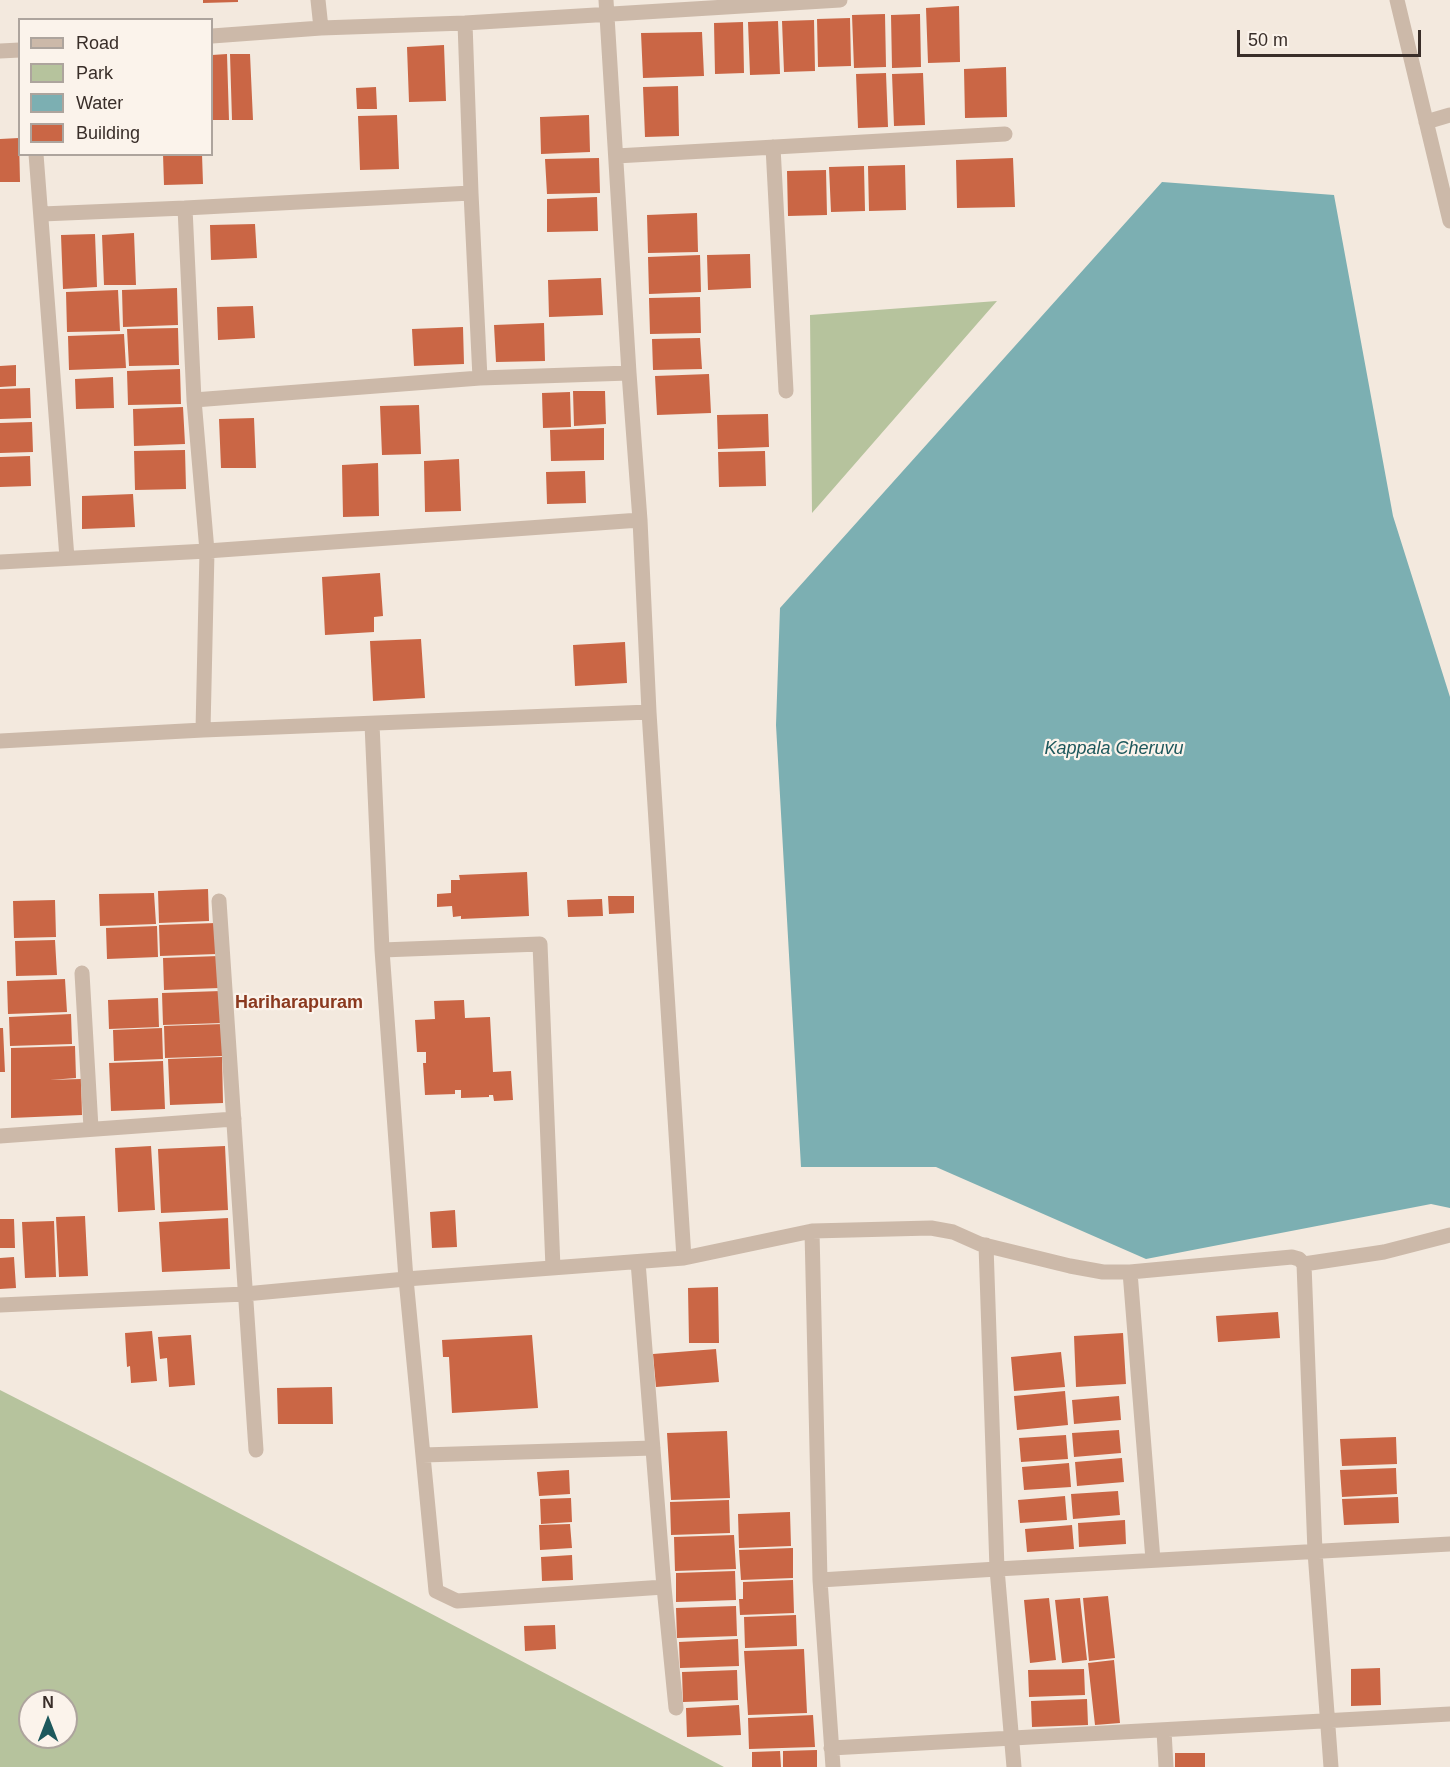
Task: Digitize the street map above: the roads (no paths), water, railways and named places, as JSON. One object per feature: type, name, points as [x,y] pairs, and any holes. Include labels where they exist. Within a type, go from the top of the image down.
[{"type":"street","points":[[318,0],[321,28]]},
{"type":"street","points":[[213,36],[321,28],[465,24],[606,8],[840,0]]},
{"type":"street","points":[[1397,0],[1450,221]]},
{"type":"street","points":[[606,8],[640,520],[649,712],[684,1258]]},
{"type":"street","points":[[465,24],[480,378]]},
{"type":"street","points":[[0,51],[18,50]]},
{"type":"street","points":[[1426,123],[1450,115]]},
{"type":"street","points":[[616,156],[1005,134]]},
{"type":"street","points":[[773,147],[786,391]]},
{"type":"street","points":[[36,156],[67,558]]},
{"type":"street","points":[[42,214],[471,193]]},
{"type":"street","points":[[185,208],[194,400],[207,551],[203,730]]},
{"type":"street","points":[[194,400],[480,378],[629,373]]},
{"type":"street","points":[[0,562],[207,551],[640,520]]},
{"type":"street","points":[[0,741],[203,730],[649,712]]},
{"type":"street","points":[[372,724],[382,950],[406,1279],[436,1591],[457,1601],[664,1587]]},
{"type":"street","points":[[219,901],[256,1450]]},
{"type":"street","points":[[382,950],[540,944],[553,1268]]},
{"type":"street","points":[[82,974],[92,1128]]},
{"type":"street","points":[[0,1136],[234,1119]]},
{"type":"street","points":[[0,1305],[245,1294],[684,1258],[812,1231],[931,1228],[954,1232],[986,1245],[1103,1272],[1130,1272],[1292,1257],[1299,1259],[1305,1264],[1315,1552],[1330,1767]]},
{"type":"street","points":[[812,1231],[820,1580],[833,1767]]},
{"type":"street","points":[[1305,1264],[1384,1252],[1450,1235]]},
{"type":"street","points":[[986,1245],[997,1569],[1014,1767]]},
{"type":"street","points":[[638,1262],[676,1708]]},
{"type":"street","points":[[1130,1272],[1153,1560]]},
{"type":"street","points":[[423,1455],[653,1448]]},
{"type":"street","points":[[820,1580],[1450,1544]]},
{"type":"street","points":[[831,1748],[1450,1714]]},
{"type":"street","points":[[1164,1731],[1166,1767]]},
{"type":"water","name":"Kappala Cheruvu","points":[[1162,182],[1334,195],[1393,516],[1450,697],[1450,1208],[1431,1204],[1146,1259],[936,1167],[801,1167],[776,725],[780,608]]},
{"type":"district","name":"Hariharapuram","points":[[299,1003]]}]
